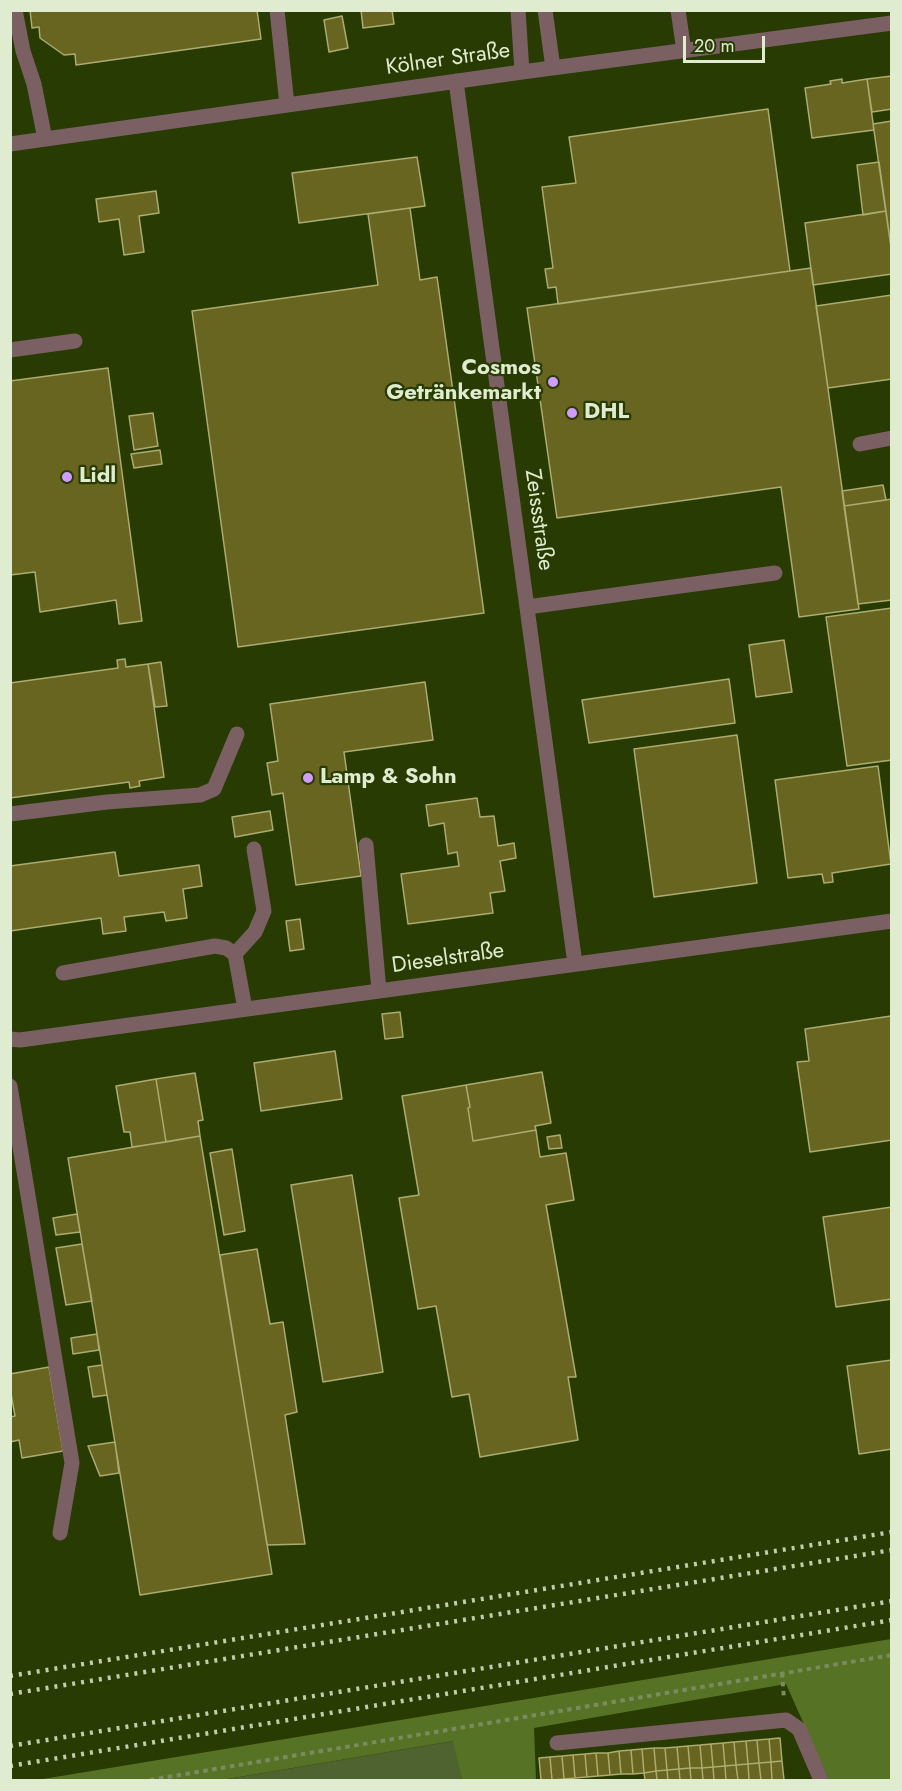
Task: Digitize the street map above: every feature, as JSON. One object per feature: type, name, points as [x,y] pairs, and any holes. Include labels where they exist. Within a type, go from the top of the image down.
[{"type":"street","points":[[15,10],[45,139]]},
{"type":"street","points":[[277,10],[286,105]]},
{"type":"street","points":[[518,10],[522,72]]},
{"type":"street","points":[[545,10],[553,68]]},
{"type":"street","points":[[678,10],[684,51]]},
{"type":"street","name":"Kölner Straße","points":[[10,144],[891,23]]},
{"type":"street","name":"Zeissstraße","points":[[456,81],[575,964]]},
{"type":"street","points":[[10,350],[75,341]]},
{"type":"street","points":[[860,444],[891,438]]},
{"type":"street","points":[[527,607],[776,573]]},
{"type":"street","points":[[10,814],[107,802],[200,795],[214,789],[237,734]]},
{"type":"street","points":[[366,845],[379,991]]},
{"type":"street","points":[[235,954],[255,932],[264,911],[254,849]]},
{"type":"street","name":"Dieselstraße","points":[[10,1039],[20,1040],[891,921]]},
{"type":"street","points":[[63,973],[215,946],[226,948],[235,954],[245,1009]]},
{"type":"street","points":[[10,1086],[72,1462],[60,1533]]},
{"type":"street","points":[[557,1743],[786,1720],[799,1729],[821,1780]]},
{"type":"path","points":[[150,1780],[891,1655]]},
{"type":"green space","points":[[891,1639],[891,1780],[829,1780],[786,1684],[534,1728],[536,1780],[462,1780],[453,1741],[221,1780],[37,1780]]},
{"type":"green space","points":[[454,1741],[462,1780],[222,1780]]},
{"type":"building","points":[[30,10],[257,10],[261,39],[76,65],[75,54],[64,55],[40,38],[39,27],[32,28]]},
{"type":"building","points":[[361,10],[392,10],[394,24],[363,28]]},
{"type":"building","points":[[342,16],[348,48],[329,52],[324,20]]},
{"type":"building","points":[[892,76],[892,109],[872,112],[867,79]]},
{"type":"building","points":[[842,79],[842,83],[867,79],[874,130],[812,138],[805,88],[831,84],[830,81]]},
{"type":"building","points":[[768,109],[790,271],[558,304],[556,287],[548,288],[545,269],[553,268],[542,187],[576,183],[569,137]]},
{"type":"building","points":[[892,121],[892,254],[873,124]]},
{"type":"building","points":[[417,157],[425,206],[299,223],[292,173]]},
{"type":"building","points":[[879,162],[886,211],[863,215],[857,165]]},
{"type":"building","points":[[156,191],[159,213],[139,216],[144,252],[124,255],[119,219],[99,222],[96,199]]},
{"type":"building","points":[[410,208],[420,280],[437,277],[484,613],[238,647],[192,311],[378,285],[368,214]]},
{"type":"building","points":[[886,211],[892,254],[892,274],[813,285],[805,223]]},
{"type":"building","points":[[811,268],[859,609],[799,617],[781,487],[557,518],[527,308]]},
{"type":"building","points":[[892,295],[892,379],[828,388],[816,306]]},
{"type":"building","name":"Lidl","points":[[108,368],[142,621],[119,624],[116,600],[40,612],[35,572],[10,575],[10,381]]},
{"type":"building","points":[[153,413],[158,446],[134,450],[129,416]]},
{"type":"building","points":[[160,450],[162,464],[134,468],[131,454]]},
{"type":"building","points":[[883,485],[886,500],[844,506],[842,491]]},
{"type":"building","points":[[892,499],[892,600],[858,604],[844,506]]},
{"type":"building","points":[[892,608],[892,760],[847,766],[826,617]]},
{"type":"building","points":[[784,640],[792,692],[756,697],[749,645]]},
{"type":"building","points":[[125,659],[126,667],[148,664],[164,777],[139,781],[140,786],[130,788],[129,782],[10,798],[10,683],[118,668],[117,660]]},
{"type":"building","points":[[161,662],[167,706],[155,707],[148,664]]},
{"type":"building","points":[[729,679],[735,723],[589,743],[582,700]]},
{"type":"building","name":"Lamp & Sohn","points":[[425,682],[433,740],[344,752],[361,876],[296,885],[283,793],[272,795],[267,763],[278,761],[270,704]]},
{"type":"building","points":[[737,735],[757,883],[654,897],[634,749]]},
{"type":"building","points":[[878,766],[891,864],[832,873],[833,882],[824,883],[822,874],[788,878],[775,780]]},
{"type":"building","points":[[477,798],[480,817],[494,816],[498,846],[514,843],[516,858],[500,861],[505,891],[490,893],[493,913],[408,924],[401,874],[459,866],[457,852],[448,854],[444,823],[429,826],[426,805]]},
{"type":"building","points":[[270,811],[273,830],[235,837],[232,817]]},
{"type":"building","points":[[115,852],[119,876],[199,865],[202,886],[183,889],[187,918],[166,921],[164,912],[124,917],[126,931],[103,934],[101,918],[10,931],[10,866]]},
{"type":"building","points":[[300,919],[304,949],[290,951],[286,921]]},
{"type":"building","points":[[400,1012],[403,1037],[385,1039],[382,1014]]},
{"type":"building","points":[[891,1016],[892,1140],[810,1152],[797,1062],[809,1061],[805,1029]]},
{"type":"building","points":[[335,1051],[342,1099],[261,1111],[254,1063]]},
{"type":"building","points":[[542,1072],[551,1123],[535,1126],[536,1130],[473,1141],[466,1085]]},
{"type":"building","points":[[195,1073],[203,1120],[198,1121],[200,1136],[166,1142],[156,1079]]},
{"type":"building","points":[[156,1079],[166,1142],[132,1147],[130,1132],[124,1132],[116,1086]]},
{"type":"building","points":[[466,1085],[473,1141],[536,1130],[540,1157],[566,1153],[574,1200],[546,1205],[576,1377],[568,1377],[578,1440],[480,1457],[469,1394],[452,1397],[436,1306],[418,1309],[399,1198],[419,1195],[402,1096]]},
{"type":"building","points":[[560,1135],[562,1148],[549,1149],[547,1137]]},
{"type":"building","points":[[200,1136],[272,1574],[140,1595],[68,1158]]},
{"type":"building","points":[[232,1149],[245,1231],[224,1235],[210,1153]]},
{"type":"building","points":[[352,1175],[383,1372],[323,1382],[291,1185]]},
{"type":"building","points":[[892,1207],[892,1299],[836,1307],[823,1217]]},
{"type":"building","points":[[77,1214],[80,1232],[56,1235],[53,1218]]},
{"type":"building","points":[[82,1244],[92,1301],[66,1305],[56,1248]]},
{"type":"building","points":[[257,1249],[270,1324],[283,1322],[297,1412],[285,1415],[305,1544],[267,1545],[220,1255]]},
{"type":"building","points":[[97,1334],[99,1350],[73,1354],[71,1338]]},
{"type":"building","points":[[892,1360],[892,1449],[859,1454],[847,1366]]},
{"type":"building","points":[[102,1365],[107,1395],[93,1397],[88,1367]]},
{"type":"building","points":[[49,1367],[63,1451],[22,1458],[19,1440],[10,1442],[10,1417],[15,1416],[10,1374]]},
{"type":"building","points":[[115,1442],[119,1473],[100,1476],[88,1446]]},
{"type":"building","points":[[780,1738],[782,1761],[771,1762],[769,1739]]},
{"type":"building","points":[[769,1739],[771,1762],[759,1763],[757,1740]]},
{"type":"building","points":[[757,1740],[759,1763],[748,1764],[746,1741]]},
{"type":"building","points":[[746,1741],[748,1764],[736,1765],[734,1742]]},
{"type":"building","points":[[734,1742],[736,1765],[725,1766],[723,1743]]},
{"type":"building","points":[[723,1743],[725,1766],[713,1767],[711,1744]]},
{"type":"building","points":[[711,1744],[713,1767],[702,1768],[700,1745]]},
{"type":"building","points":[[700,1745],[702,1768],[690,1768],[688,1746]]},
{"type":"building","points":[[688,1746],[690,1768],[679,1769],[677,1747]]},
{"type":"building","points":[[677,1747],[679,1769],[667,1770],[665,1748]]},
{"type":"building","points":[[654,1748],[656,1771],[644,1773],[642,1749]]},
{"type":"building","points":[[654,1748],[665,1748],[667,1770],[656,1771]]},
{"type":"building","points":[[642,1749],[644,1773],[633,1774],[631,1750]]},
{"type":"building","points":[[631,1750],[633,1774],[621,1774],[619,1751]]},
{"type":"building","points":[[619,1751],[621,1774],[610,1775],[608,1753]]},
{"type":"building","points":[[596,1753],[598,1776],[587,1777],[585,1754]]},
{"type":"building","points":[[596,1753],[608,1753],[610,1775],[598,1776]]},
{"type":"building","points":[[585,1754],[587,1777],[575,1778],[573,1755]]},
{"type":"building","points":[[573,1755],[575,1778],[564,1779],[562,1756]]},
{"type":"building","points":[[562,1756],[564,1779],[552,1780],[550,1757]]},
{"type":"building","points":[[550,1757],[552,1780],[541,1780],[539,1758]]},
{"type":"building","points":[[782,1761],[784,1780],[772,1780],[771,1762]]},
{"type":"building","points":[[771,1762],[772,1780],[761,1780],[759,1763]]},
{"type":"building","points":[[759,1763],[761,1780],[749,1780],[748,1764]]},
{"type":"building","points":[[748,1764],[749,1780],[738,1780],[736,1765]]},
{"type":"building","points":[[736,1765],[738,1780],[726,1780],[725,1766]]},
{"type":"building","points":[[725,1766],[726,1780],[714,1780],[713,1767]]},
{"type":"building","points":[[713,1767],[714,1780],[703,1780],[702,1768]]},
{"type":"building","points":[[690,1768],[691,1780],[680,1780],[679,1769]]},
{"type":"building","points":[[690,1768],[702,1768],[703,1780],[691,1780]]},
{"type":"building","points":[[679,1769],[680,1780],[668,1780],[667,1770]]},
{"type":"building","points":[[667,1770],[668,1780],[657,1780],[656,1771]]},
{"type":"building","points":[[656,1771],[657,1780],[645,1780],[644,1773]]},
{"type":"railway","points":[[10,1676],[892,1532]]},
{"type":"railway","points":[[10,1694],[892,1550]]},
{"type":"railway","points":[[10,1746],[892,1601]]},
{"type":"railway","points":[[10,1766],[892,1620]]},
{"type":"place","name":"Cosmos Getränkemarkt","points":[[553,382]]},
{"type":"place","name":"DHL","points":[[572,413]]},
{"type":"place","name":"Lidl","points":[[67,477]]},
{"type":"place","name":"Lamp & Sohn","points":[[308,778]]}]
